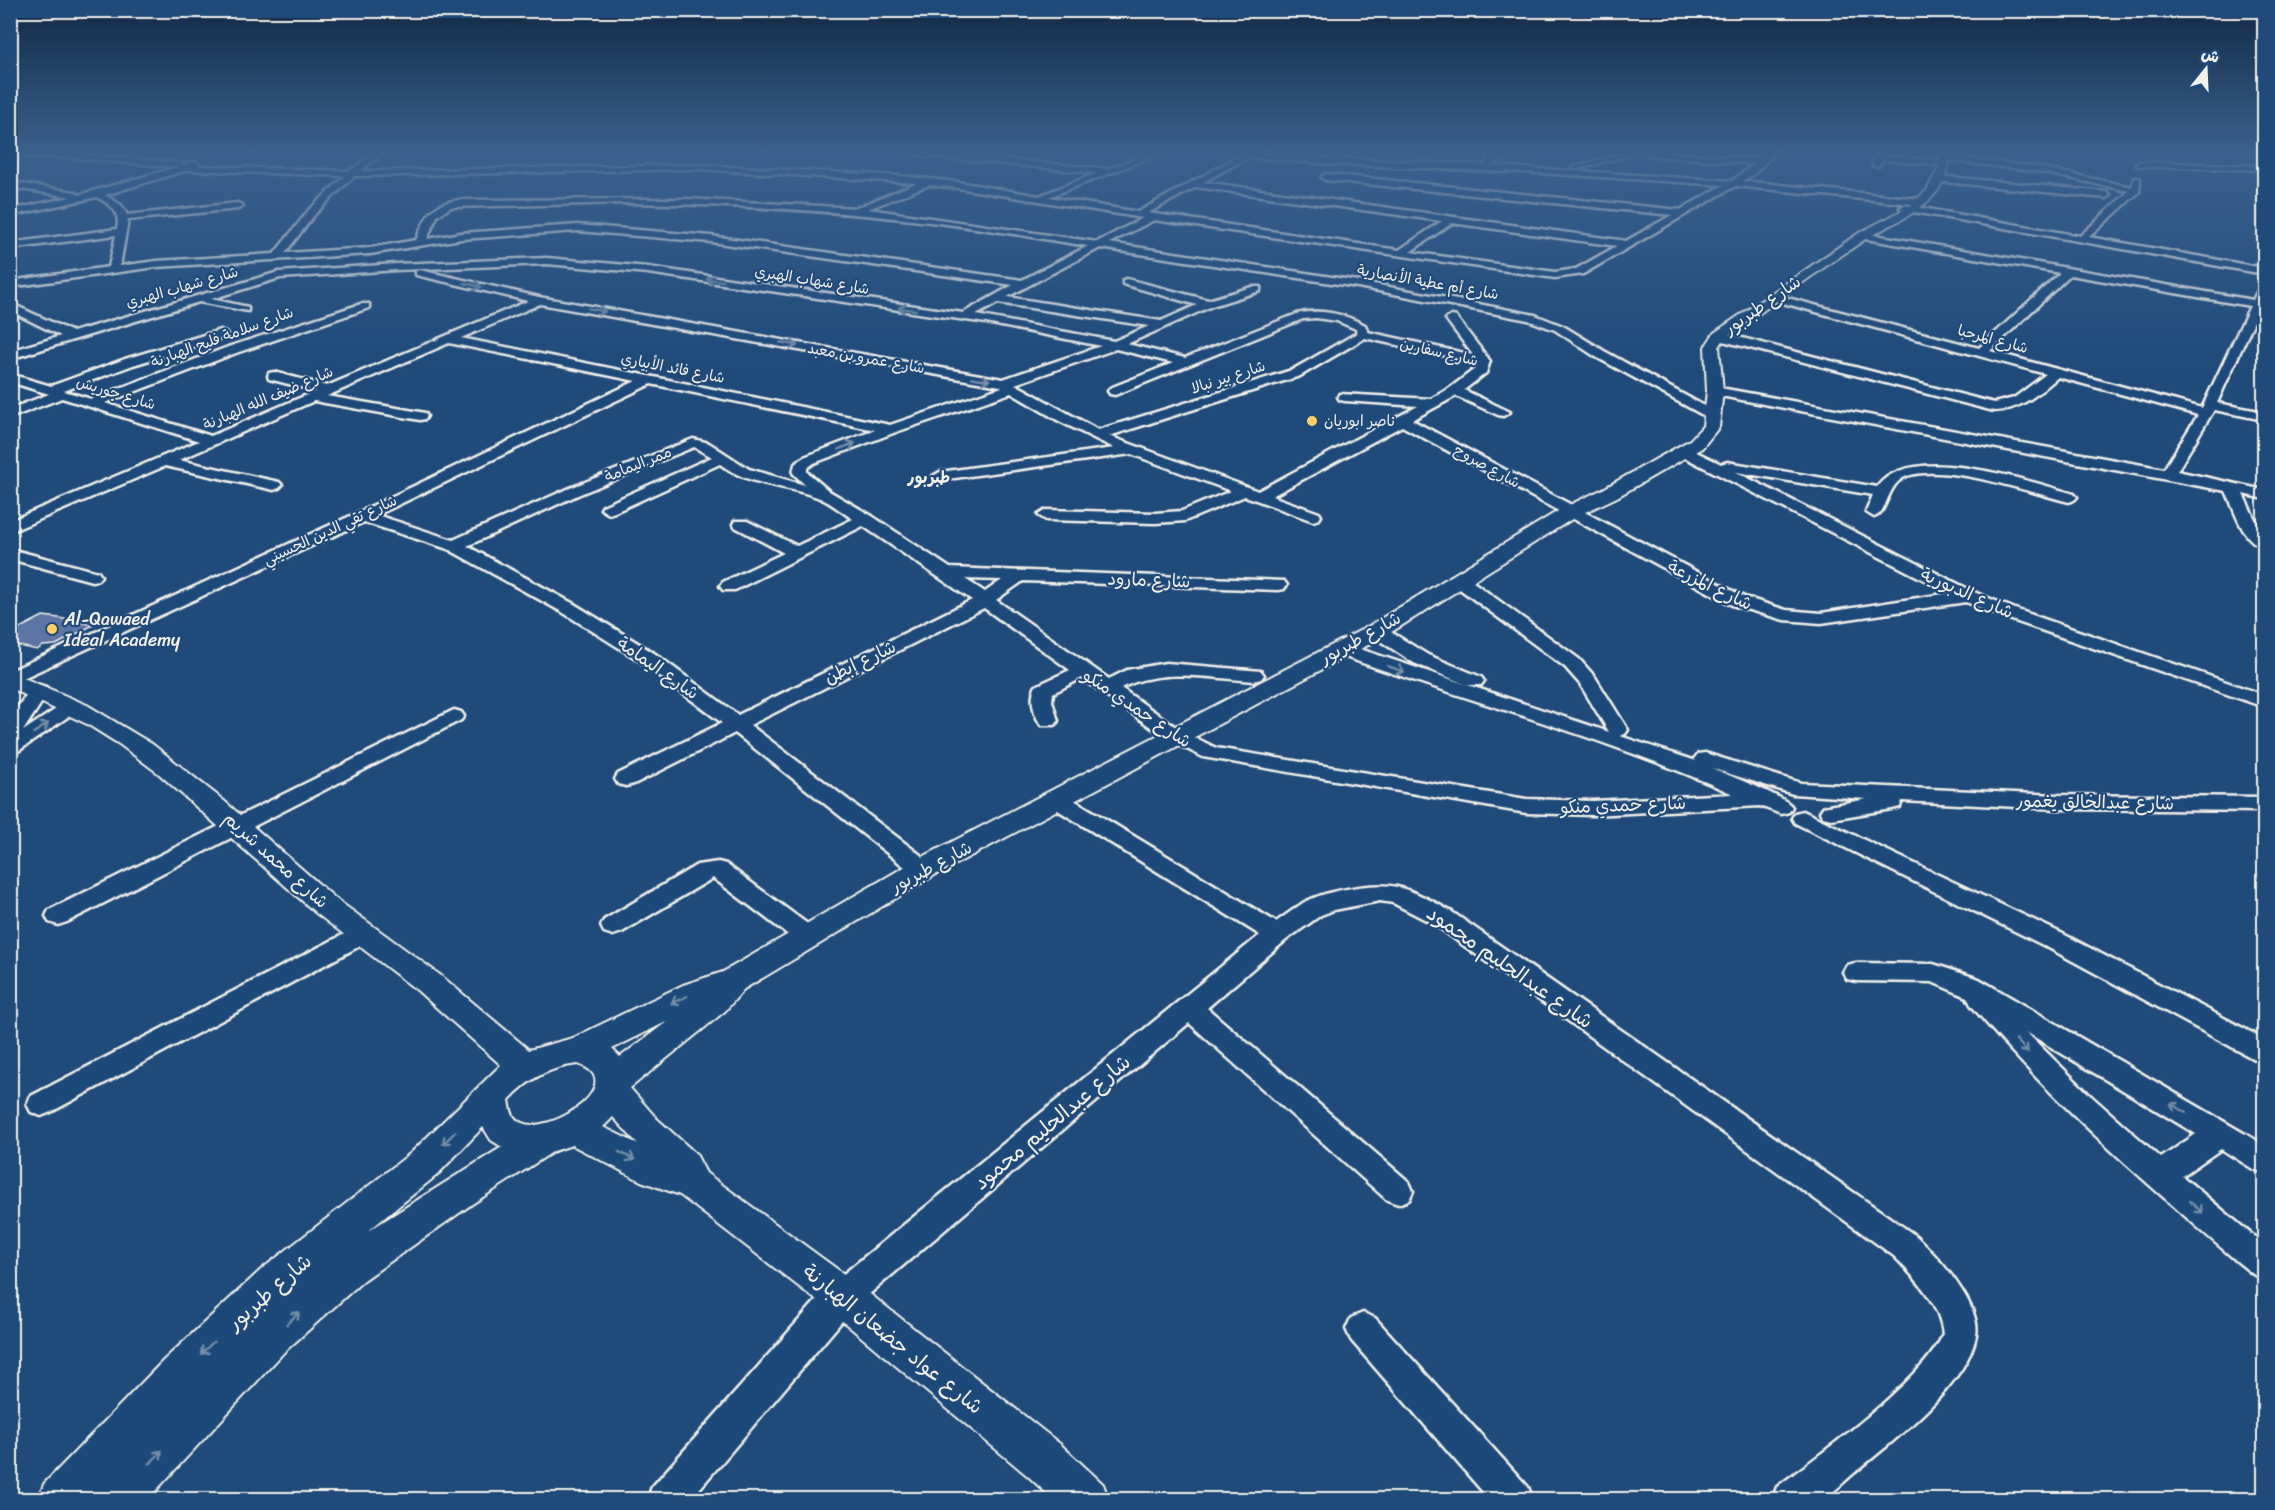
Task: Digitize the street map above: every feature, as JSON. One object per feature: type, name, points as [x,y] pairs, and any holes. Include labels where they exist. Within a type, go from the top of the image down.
[{"type":"street","points":[[114,269],[122,223]]},
{"type":"street","points":[[278,255],[301,223]]},
{"type":"street","name":"شارع أم عطية الأنصارية","points":[[420,243],[429,223]]},
{"type":"street","name":"شارع أم عطية الأنصارية","points":[[945,223],[1358,284],[1517,314],[1551,324],[1712,416]]},
{"type":"street","points":[[965,317],[1140,223]]},
{"type":"street","points":[[1199,223],[1403,252],[1531,273],[1565,274],[1579,272],[1662,223]]},
{"type":"street","points":[[1403,252],[1445,223]]},
{"type":"street","points":[[1475,223],[1626,244]]},
{"type":"street","name":"شارع طبربور","points":[[578,1051],[694,993],[734,980],[923,869],[1377,631],[1569,512],[1610,493],[1683,452],[1709,432],[1715,391],[1712,346],[1719,336],[1772,297],[1883,223]]},
{"type":"street","points":[[1994,223],[2265,271]]},
{"type":"street","points":[[2082,239],[2099,223]]},
{"type":"street","points":[[10,284],[190,261],[376,250],[500,232],[589,229],[711,239],[1024,284]]},
{"type":"street","points":[[10,246],[121,231]]},
{"type":"street","points":[[1863,236],[2256,304]]},
{"type":"street","name":"شارع شهاب الهبري","points":[[10,355],[279,275],[469,263],[547,261],[600,265],[965,317],[1115,345]]},
{"type":"street","points":[[434,276],[452,267],[469,263]]},
{"type":"street","name":"شارع عمرو بن معبد","points":[[396,267],[539,300],[1009,386],[1097,435],[1131,450],[1313,516]]},
{"type":"street","points":[[1981,353],[2067,271]]},
{"type":"street","points":[[1358,284],[1376,272]]},
{"type":"street","points":[[1126,282],[1208,304]]},
{"type":"street","name":"شارع حمدي منكو","points":[[1256,288],[1208,304],[1115,345],[1009,386],[809,460],[800,467],[800,473],[824,494],[866,519],[946,573],[1176,736],[1210,753],[1526,806],[1593,808],[1773,803]]},
{"type":"street","points":[[2168,474],[2207,409],[2265,288]]},
{"type":"street","name":"شارع المرحبا","points":[[1772,297],[2055,373],[2207,409],[2265,416]]},
{"type":"street","points":[[195,299],[244,309]]},
{"type":"street","points":[[997,299],[1160,324]]},
{"type":"street","name":"شارع ضيف الله الهبارنة","points":[[10,527],[539,300]]},
{"type":"street","name":"شارع سلامة فليح الهبارنة","points":[[92,403],[232,350],[365,306]]},
{"type":"street","points":[[12,308],[71,336]]},
{"type":"street","name":"شارع سفارين","points":[[1046,515],[1155,519],[1185,516],[1252,494],[1403,421],[1455,391],[1482,370],[1484,361],[1363,334],[1361,327],[1346,320],[1323,315],[1304,315],[1115,391]]},
{"type":"street","points":[[1452,320],[1484,361]]},
{"type":"street","points":[[10,414],[57,392],[140,359],[221,334]]},
{"type":"street","name":"شارع بير نبالا","points":[[1097,435],[1296,373],[1363,334]]},
{"type":"street","points":[[1719,336],[1994,407],[2008,407],[2025,397],[2055,373]]},
{"type":"street","name":"شارع فائد الأبياري","points":[[448,339],[891,429]]},
{"type":"street","points":[[1115,345],[1184,362]]},
{"type":"street","points":[[274,376],[327,390]]},
{"type":"street","name":"شارع جوريش","points":[[10,378],[211,440]]},
{"type":"street","name":"شارع تقي الدين الحسيني","points":[[10,678],[363,516],[649,380]]},
{"type":"street","points":[[1455,391],[1503,412]]},
{"type":"street","points":[[1715,391],[2168,474],[2265,494]]},
{"type":"street","points":[[310,397],[420,416]]},
{"type":"street","points":[[1345,397],[1434,403]]},
{"type":"street","name":"شارع صروح","points":[[1403,421],[1569,512]]},
{"type":"street","name":"ممر اليمامة","points":[[454,546],[575,490],[693,443],[703,444],[720,459],[736,468],[765,479],[824,494]]},
{"type":"street","points":[[940,476],[1131,450]]},
{"type":"street","name":"شارع الدبورية","points":[[1683,452],[1968,596],[2009,613],[2265,701]]},
{"type":"street","points":[[609,509],[720,459]]},
{"type":"street","points":[[163,461],[274,485]]},
{"type":"street","points":[[1705,462],[1880,492]]},
{"type":"street","points":[[1874,512],[1880,492],[1898,475],[1920,470],[1993,477],[2069,497]]},
{"type":"street","points":[[2232,487],[2254,535],[2265,542]]},
{"type":"street","name":"شارع المزرعة","points":[[1569,512],[1738,601],[1784,615],[1821,618],[1968,596]]},
{"type":"street","name":"شارع اليمامة","points":[[363,516],[454,546],[568,608],[647,657],[923,869]]},
{"type":"street","points":[[729,586],[866,519]]},
{"type":"street","points":[[741,524],[798,553]]},
{"type":"street","points":[[10,554],[92,576]]},
{"type":"street","name":"شارع مارود","points":[[946,573],[1278,585]]},
{"type":"street","points":[[984,601],[1020,575]]},
{"type":"street","points":[[1459,580],[1572,663],[1588,681],[1617,730]]},
{"type":"street","name":"شارع إبطن","points":[[626,779],[984,601]]},
{"type":"street","points":[[1377,631],[1409,653],[1439,668],[1617,730],[1799,788],[1828,802],[1830,813],[1896,862]]},
{"type":"street","points":[[1341,649],[1413,675],[1682,763],[1773,803],[2054,940],[2265,1052]]},
{"type":"street","points":[[1106,688],[1134,674],[1166,669],[1254,675]]},
{"type":"street","points":[[1048,721],[1042,701],[1043,690],[1082,671]]},
{"type":"street","name":"شارع محمد شريم","points":[[10,678],[72,707],[141,748],[239,825],[360,935],[429,982],[525,1066]]},
{"type":"street","points":[[10,734],[39,691]]},
{"type":"street","points":[[10,748],[72,707]]},
{"type":"street","points":[[58,916],[454,716]]},
{"type":"street","points":[[1773,803],[1777,800],[1777,793],[1783,789],[1799,788]]},
{"type":"street","name":"شارع عبدالخالق يغمور","points":[[1799,788],[2058,802],[2265,804]]},
{"type":"street","name":"شارع عبدالخالق يغمور","points":[[1803,818],[1822,819],[1830,813],[1925,796]]},
{"type":"street","points":[[1056,799],[1277,934]]},
{"type":"street","points":[[613,926],[705,872],[717,870],[808,937]]},
{"type":"street","name":"شارع عبدالحليم محمود","points":[[665,1500],[842,1296],[1277,934],[1312,909],[1363,895],[1380,893],[1396,895],[1417,903],[1443,918],[1905,1246],[1922,1262],[1952,1305],[1960,1332],[1958,1346],[1951,1357],[1909,1402],[1859,1446],[1790,1500]]},
{"type":"street","points":[[41,1104],[360,935]]},
{"type":"street","points":[[1856,972],[1933,973],[1970,986],[2265,1160]]},
{"type":"street","name":"شارع طبربور","points":[[612,1086],[714,1002],[734,980]]},
{"type":"street","points":[[1970,986],[2006,1030],[2050,1076],[2160,1175],[2265,1264]]},
{"type":"street","points":[[1188,1007],[1313,1114],[1352,1153],[1398,1191]]},
{"type":"street","points":[[578,1051],[600,1057],[608,1064],[612,1072],[612,1086],[598,1112],[559,1135],[520,1139],[504,1130],[496,1116],[490,1096],[505,1080],[525,1066],[551,1055],[578,1051]]},
{"type":"street","name":"شارع عواد جضعان الهبارنة","points":[[612,1086],[644,1128],[683,1165],[693,1184]]},
{"type":"street","name":"شارع طبربور","points":[[60,1500],[177,1376],[276,1282],[424,1164],[490,1096]]},
{"type":"street","points":[[2160,1175],[2220,1134]]},
{"type":"street","name":"شارع طبربور","points":[[116,1500],[222,1386],[324,1288],[414,1220],[559,1135]]},
{"type":"street","name":"شارع عواد جضعان الهبارنة","points":[[559,1135],[693,1184],[842,1296],[1044,1460],[1087,1500]]},
{"type":"street","points":[[1363,1329],[1515,1500]]},
{"type":"building","name":"Al-Qawaed Ideal Academy","points":[[43,616],[93,625],[56,645],[43,646],[37,650],[10,644],[10,633]]},
{"type":"place","name":"ناصر ابوريان","points":[[1312,421]]},
{"type":"place","name":"Al-Qawaed Ideal Academy","points":[[52,629]]},
{"type":"district","name":"طبربور","points":[[929,477]]}]
